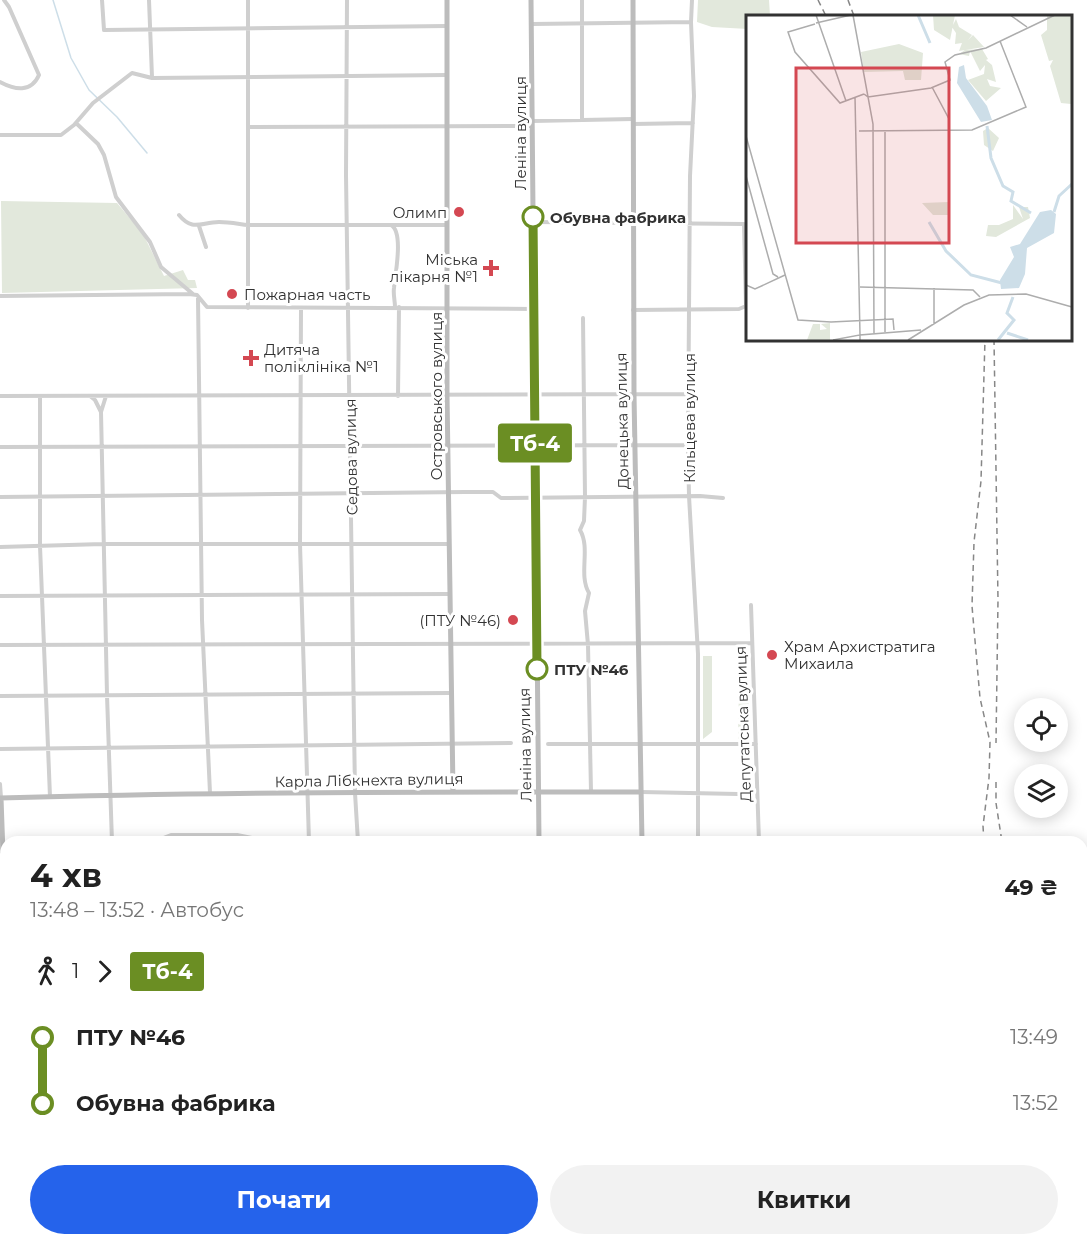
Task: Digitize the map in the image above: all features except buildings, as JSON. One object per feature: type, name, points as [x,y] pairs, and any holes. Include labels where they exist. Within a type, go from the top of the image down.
[{"type":"street","points":[[0,82],[10,88],[21,90],[36,82],[39,75],[4,0]]},
{"type":"street","points":[[102,0],[104,30],[447,26]]},
{"type":"street","points":[[149,0],[152,78]]},
{"type":"street","points":[[248,0],[248,308]]},
{"type":"street","name":"Седова вулиця","points":[[347,0],[348,307],[355,793],[358,836]]},
{"type":"street","name":"Островського вулиця","points":[[447,0],[448,544],[453,791]]},
{"type":"street","name":"Леніна вулиця","points":[[531,0],[539,836]]},
{"type":"street","points":[[582,0],[582,120]]},
{"type":"street","name":"Донецька вулиця","points":[[633,0],[633,310],[642,836]]},
{"type":"street","name":"Кільцева вулиця","points":[[692,0],[694,96],[690,222],[688,445],[698,644],[698,836]]},
{"type":"street","points":[[532,24],[691,22]]},
{"type":"street","points":[[0,135],[61,135],[76,123],[93,103],[132,73],[152,78],[447,75]]},
{"type":"street","points":[[249,127],[447,126],[582,120],[693,123]]},
{"type":"street","points":[[76,123],[98,144],[104,155],[116,197],[150,242],[161,267],[207,307],[534,309]]},
{"type":"street","points":[[179,215],[185,222],[199,226],[217,222],[248,225],[447,225]]},
{"type":"street","points":[[533,222],[633,221],[744,224],[746,306],[739,309],[633,310]]},
{"type":"street","points":[[388,224],[394,226],[398,237],[397,276],[393,288],[397,307],[398,396]]},
{"type":"street","points":[[199,226],[207,247]]},
{"type":"street","points":[[0,296],[196,296]]},
{"type":"street","points":[[196,296],[203,645],[210,793]]},
{"type":"street","points":[[301,308],[300,544],[309,836]]},
{"type":"street","points":[[583,318],[585,497],[584,521],[580,530],[585,538],[585,586],[589,593],[585,611],[588,645],[591,792]]},
{"type":"street","points":[[0,396],[689,394]]},
{"type":"street","points":[[40,396],[40,546],[50,797]]},
{"type":"street","points":[[89,396],[95,400],[101,412]]},
{"type":"street","points":[[106,396],[101,412],[102,496],[112,836]]},
{"type":"street","points":[[0,447],[688,445]]},
{"type":"street","points":[[0,497],[493,492],[501,498],[689,496],[723,498]]},
{"type":"street","points":[[0,547],[103,544],[448,544]]},
{"type":"street","points":[[0,596],[449,594]]},
{"type":"street","name":"Депутатська вулиця","points":[[752,605],[759,836]]},
{"type":"street","points":[[0,645],[752,643]]},
{"type":"street","points":[[0,696],[450,693]]},
{"type":"street","points":[[0,749],[511,743]]},
{"type":"street","points":[[548,744],[756,744]]},
{"type":"street","points":[[0,784],[2,836]]},
{"type":"street","name":"Карла Лібкнехта вулиця","points":[[0,798],[453,791],[738,794]]},
{"type":"street","points":[[171,836],[242,836]]},
{"type":"shaded area","points":[[698,0],[769,0],[770,15],[746,15],[746,29],[712,27],[697,22]]},
{"type":"shaded area","points":[[1,201],[117,203],[143,234],[164,276],[183,270],[188,280],[195,280],[197,288],[2,293]]},
{"type":"shaded area","points":[[703,656],[712,656],[712,732],[703,739]]},
{"type":"shaded area","points":[[739,656],[748,656],[748,684],[739,683]]},
{"type":"shaded area","points":[[739,686],[748,686],[750,739],[738,739]]},
{"type":"waterway","points":[[53,0],[71,58],[89,90],[117,117],[147,153]]},
{"type":"railway","points":[[818,0],[826,15]]},
{"type":"railway","points":[[848,0],[854,15]]},
{"type":"railway","points":[[984,836],[990,742],[980,698],[972,606],[974,542],[981,481],[985,340]]},
{"type":"railway","points":[[994,340],[998,600],[996,743]]},
{"type":"railway","points":[[996,782],[996,803],[1001,836]]},
{"type":"bus line","name":"Тб-4","points":[[533,217],[537,669]]},
{"type":"place","name":"Олимп","points":[[459,212]]},
{"type":"place","name":"Обувна фабрика","points":[[533,217]]},
{"type":"place","name":"Міська лікарня №1","points":[[491,268]]},
{"type":"place","name":"Пожарная часть","points":[[232,294]]},
{"type":"place","name":"Дитяча поліклініка №1","points":[[251,358]]},
{"type":"place","name":"(ПТУ №46)","points":[[513,620]]},
{"type":"place","name":"Храм Архистратига Михаила","points":[[772,655]]},
{"type":"place","name":"ПТУ №46","points":[[537,669]]}]
